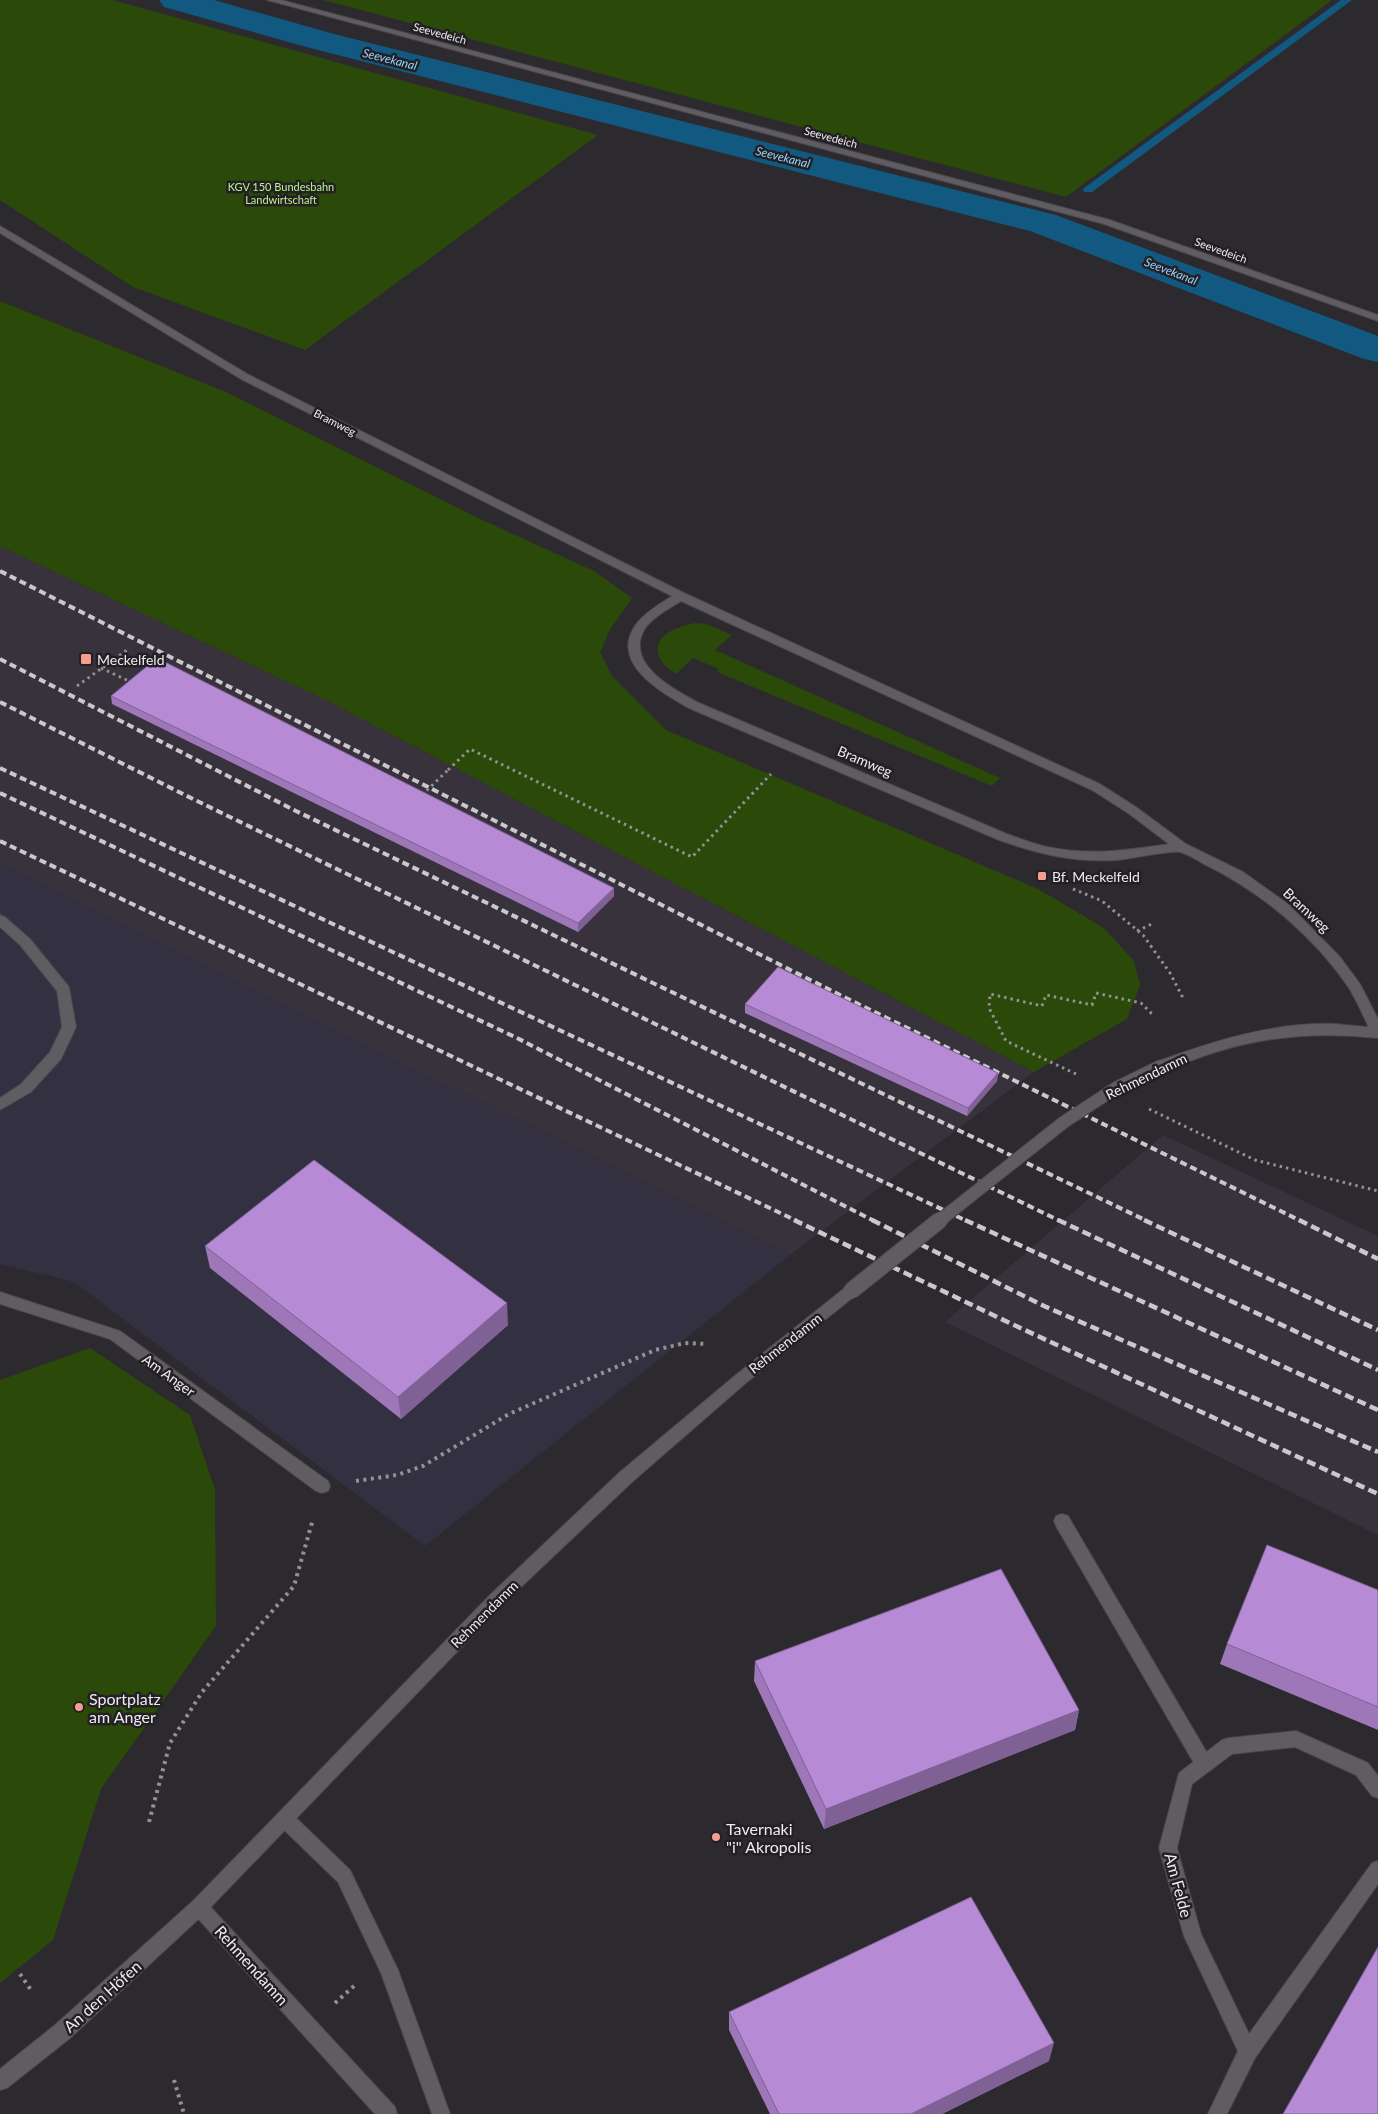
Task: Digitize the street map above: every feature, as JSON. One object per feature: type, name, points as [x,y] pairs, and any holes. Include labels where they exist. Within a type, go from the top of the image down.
[{"type":"street","name":"Seevedeich","points":[[271,0],[1107,222],[1378,318]]},
{"type":"street","name":"Bramweg","points":[[0,230],[246,377],[680,596],[1096,787],[1132,810],[1181,846],[1238,875],[1283,907],[1306,928],[1335,960],[1355,988],[1378,1032]]},
{"type":"street","name":"Bramweg","points":[[680,596],[653,615],[639,630],[634,643],[637,657],[644,670],[657,684],[678,697],[1003,837],[1056,854],[1116,856],[1181,846]]},
{"type":"street","points":[[0,920],[26,942],[64,990],[69,1027],[56,1055],[26,1088],[0,1105]]},
{"type":"street","name":"Rehmendamm","points":[[388,2114],[199,1907],[497,1599],[626,1477],[742,1378],[1064,1122],[1116,1088],[1161,1066],[1210,1047],[1273,1033],[1320,1029],[1378,1032]]},
{"type":"street","name":"Am Anger","points":[[0,1298],[115,1336],[322,1486]]},
{"type":"street","points":[[1062,1520],[1204,1764]]},
{"type":"street","name":"Am Felde","points":[[1248,2051],[1193,1936],[1168,1848],[1185,1779],[1228,1746],[1296,1739],[1362,1770],[1378,1790]]},
{"type":"street","points":[[285,1818],[344,1876],[389,1970],[441,2114]]},
{"type":"street","points":[[1217,2114],[1248,2051],[1378,1869]]},
{"type":"street","name":"An den Höfen","points":[[0,2081],[62,2032],[199,1907]]},
{"type":"path","points":[[77,686],[127,650]]},
{"type":"path","points":[[101,668],[136,684]]},
{"type":"path","points":[[417,800],[470,749],[692,857],[795,748]]},
{"type":"path","points":[[1056,854],[1042,876],[1102,901],[1143,935],[1170,972],[1183,998]]},
{"type":"path","points":[[1137,931],[1154,923]]},
{"type":"path","points":[[1077,1075],[1006,1041],[989,1008],[990,994],[1042,1006],[1046,995],[1092,1006],[1096,993],[1141,1003],[1152,1014]]},
{"type":"path","points":[[1148,1109],[1255,1160],[1378,1191]]},
{"type":"path","points":[[149,1822],[170,1743],[202,1692],[294,1586],[322,1486],[397,1475],[423,1466],[509,1414],[654,1350],[685,1343],[707,1344]]},
{"type":"path","points":[[20,1974],[31,1990]]},
{"type":"path","points":[[174,2080],[184,2114]]},
{"type":"shaded area","points":[[0,546],[324,699],[1034,1072],[790,1255],[0,863]]},
{"type":"shaded area","points":[[0,863],[790,1255],[425,1546],[74,1282],[0,1264]]},
{"type":"shaded area","points":[[1163,1135],[1378,1236],[1378,1535],[945,1322]]},
{"type":"green space","name":"KGV 150 Bundesbahn Landwirtschaft","points":[[0,0],[113,0],[598,135],[305,350],[133,287],[0,200]]},
{"type":"green space","points":[[323,0],[1332,0],[1066,197]]},
{"type":"green space","points":[[0,301],[226,392],[478,518],[594,571],[632,598],[611,628],[600,652],[612,676],[666,730],[1038,889],[1104,928],[1134,961],[1140,985],[1127,1019],[1034,1072],[324,699],[0,546]]},
{"type":"green space","points":[[696,623],[706,624],[732,635],[715,650],[1000,778],[992,786],[717,672],[719,669],[693,658],[676,674],[659,657],[660,641],[673,630]]},
{"type":"green space","name":"Sportplatz am Anger","points":[[90,1348],[190,1415],[215,1490],[216,1626],[101,1789],[53,1940],[0,1983],[0,1380]]},
{"type":"building","points":[[157,658],[614,888],[578,923],[111,696]]},
{"type":"building","points":[[778,967],[998,1073],[968,1108],[745,1004]]},
{"type":"building","points":[[314,1160],[507,1303],[398,1397],[205,1246]]},
{"type":"building","points":[[1267,1545],[1378,1590],[1378,1707],[1227,1644]]},
{"type":"building","points":[[1001,1569],[1079,1710],[826,1809],[755,1661]]},
{"type":"building","points":[[971,1897],[1054,2043],[911,2114],[779,2114],[729,2012]]},
{"type":"building","points":[[1378,1947],[1378,2114],[1283,2114]]},
{"type":"waterway","name":"Seevekanal","points":[[176,0],[322,41],[1043,223],[1378,350]]},
{"type":"waterway","points":[[1088,190],[1347,0]]},
{"type":"railway","points":[[0,571],[846,998],[1301,1221]]},
{"type":"railway","points":[[0,659],[296,811],[1147,1221]]},
{"type":"railway","points":[[0,702],[193,799],[1060,1221]]},
{"type":"railway","points":[[0,768],[967,1221]]},
{"type":"railway","points":[[0,793],[517,1038],[874,1221]]},
{"type":"railway","points":[[0,841],[797,1221]]},
{"type":"railway","points":[[794,1220],[1014,1325],[1378,1494]]},
{"type":"railway","points":[[965,1220],[1378,1410]]},
{"type":"railway","points":[[1058,1220],[1378,1370]]},
{"type":"railway","points":[[1144,1220],[1378,1330]]},
{"type":"railway","points":[[1299,1220],[1378,1259]]},
{"type":"railway","points":[[874,1221],[1044,1306],[1378,1452]]},
{"type":"place","name":"Meckelfeld","points":[[86,659]]},
{"type":"place","name":"Bf. Meckelfeld","points":[[1042,876]]},
{"type":"place","name":"Sportplatz am Anger","points":[[79,1707]]},
{"type":"place","name":"Tavernaki \"i\" Akropolis","points":[[716,1837]]}]
